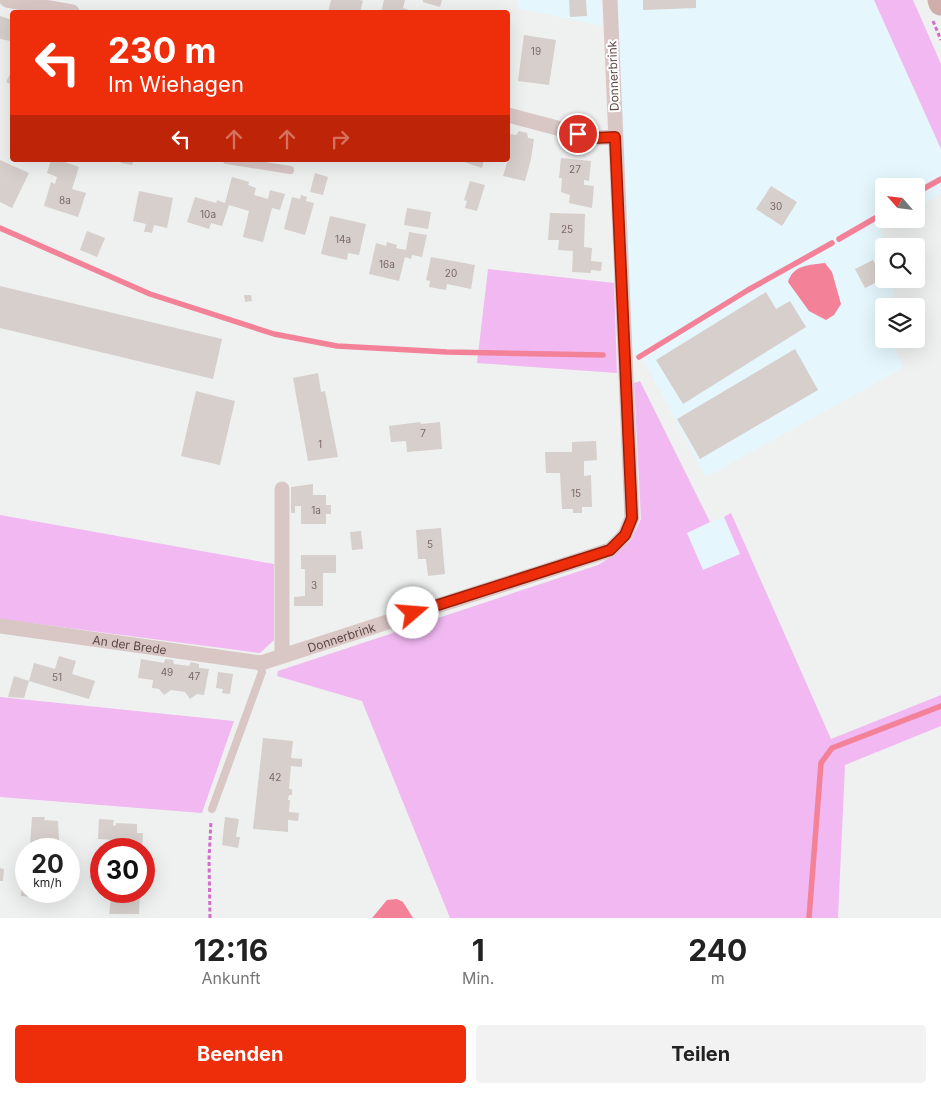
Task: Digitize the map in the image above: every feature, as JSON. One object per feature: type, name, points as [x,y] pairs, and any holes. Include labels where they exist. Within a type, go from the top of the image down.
[{"type":"street","points":[[7,0],[61,10]]},
{"type":"street","name":"Donnerbrink","points":[[261,663],[610,550],[625,535],[632,518],[610,0]]},
{"type":"street","points":[[510,116],[595,138],[615,137]]},
{"type":"street","points":[[282,489],[282,655]]},
{"type":"street","name":"An der Brede","points":[[0,626],[261,663]]},
{"type":"lane","points":[[240,162],[290,170]]},
{"type":"lane","points":[[212,809],[262,672],[261,663]]},
{"type":"path","points":[[210,918],[209,860],[212,809]]},
{"type":"shaded area","points":[[518,0],[602,0],[602,26],[517,8]]},
{"type":"shaded area","points":[[617,0],[874,0],[941,149],[941,194],[925,204],[925,178],[875,178],[875,228],[883,228],[881,229],[883,238],[875,238],[875,288],[895,288],[894,298],[875,298],[875,348],[895,348],[903,368],[706,477],[644,361],[633,355]]},
{"type":"shaded area","points":[[874,0],[913,0],[941,64],[941,149]]},
{"type":"shaded area","points":[[825,263],[832,272],[841,304],[834,315],[826,320],[809,311],[788,282],[790,276],[798,269],[808,265]]},
{"type":"shaded area","points":[[488,269],[614,283],[617,373],[477,363]]},
{"type":"shaded area","points":[[640,381],[710,522],[687,533],[703,570],[740,554],[724,517],[731,513],[831,739],[941,695],[941,726],[845,765],[838,918],[450,918],[362,701],[277,676],[278,671],[598,565],[614,555],[631,540],[641,519],[634,383]]},
{"type":"shaded area","points":[[0,515],[274,564],[274,640],[260,653],[0,619]]},
{"type":"shaded area","points":[[724,517],[740,554],[703,570],[687,533]]},
{"type":"shaded area","points":[[0,697],[234,721],[202,813],[0,797]]},
{"type":"shaded area","points":[[397,899],[403,902],[413,918],[372,918],[387,900]]},
{"type":"building","points":[[331,0],[363,1],[361,10],[328,10]]},
{"type":"building","points":[[384,0],[405,0],[403,8],[409,10],[382,10]]},
{"type":"building","points":[[423,0],[442,0],[440,7],[423,2]]},
{"type":"building","points":[[569,0],[586,0],[587,16],[570,17]]},
{"type":"building","points":[[643,0],[696,0],[696,8],[643,10]]},
{"type":"building","points":[[0,16],[10,19],[10,41],[0,39]]},
{"type":"building","points":[[524,35],[556,40],[549,85],[518,81]]},
{"type":"building","points":[[10,74],[10,84],[6,82]]},
{"type":"building","points":[[519,131],[527,133],[528,138],[534,139],[525,181],[503,176],[507,162],[510,162],[510,134],[516,135]]},
{"type":"building","points":[[561,158],[591,161],[589,181],[584,180],[584,185],[594,186],[592,208],[569,203],[570,195],[561,192],[562,178],[559,178]]},
{"type":"building","points":[[0,160],[29,173],[12,208],[0,202]]},
{"type":"building","points":[[50,162],[65,162],[79,167],[72,189],[86,193],[78,217],[44,206],[51,182],[55,184],[57,177],[47,173]]},
{"type":"building","points":[[121,162],[133,162],[132,165]]},
{"type":"building","points":[[464,162],[484,162],[482,168]]},
{"type":"building","points":[[315,173],[328,177],[323,195],[310,192]]},
{"type":"building","points":[[232,177],[249,182],[248,185],[256,188],[254,195],[268,199],[270,190],[285,194],[280,210],[272,208],[263,242],[243,237],[249,211],[229,205],[222,226],[211,223],[209,229],[187,222],[195,197],[216,203],[217,200],[225,203]]},
{"type":"building","points":[[470,181],[485,185],[477,211],[465,208],[467,201],[464,200]]},
{"type":"building","points":[[771,186],[797,202],[782,226],[756,209]]},
{"type":"building","points":[[139,191],[173,198],[167,228],[154,225],[152,233],[144,232],[146,224],[133,221]]},
{"type":"building","points":[[301,195],[307,197],[306,201],[314,203],[305,235],[284,229],[292,197],[300,199]]},
{"type":"building","points":[[407,208],[431,212],[428,229],[404,225]]},
{"type":"building","points":[[550,213],[585,214],[584,247],[592,248],[591,261],[602,262],[601,271],[591,270],[591,273],[572,272],[573,251],[558,250],[559,240],[548,240]]},
{"type":"building","points":[[330,216],[366,224],[359,255],[348,253],[347,260],[321,254]]},
{"type":"building","points":[[87,231],[105,238],[97,257],[80,250]]},
{"type":"building","points":[[409,232],[427,235],[422,257],[412,255],[411,259],[405,257],[399,281],[369,274],[376,243],[386,246],[387,242],[397,245],[396,248],[406,250]]},
{"type":"building","points":[[431,257],[475,265],[471,289],[447,284],[446,290],[429,287],[430,281],[426,280]]},
{"type":"building","points":[[873,260],[875,264],[875,283],[865,288],[855,269]]},
{"type":"building","points":[[0,286],[222,339],[213,379],[0,328]]},
{"type":"building","points":[[766,292],[776,309],[790,301],[806,327],[683,404],[656,360]]},
{"type":"building","points":[[244,295],[251,295],[252,301],[245,302]]},
{"type":"building","points":[[795,349],[818,390],[700,459],[677,419]]},
{"type":"building","points":[[318,373],[321,392],[325,391],[338,457],[308,461],[293,378]]},
{"type":"building","points":[[196,391],[235,401],[220,465],[181,456]]},
{"type":"building","points":[[420,422],[421,424],[440,422],[442,449],[407,452],[406,441],[391,442],[389,426]]},
{"type":"building","points":[[596,441],[597,460],[584,461],[584,476],[591,475],[592,507],[582,507],[582,513],[573,513],[573,509],[562,509],[560,473],[546,473],[545,452],[572,452],[572,442]]},
{"type":"building","points":[[313,484],[313,495],[326,495],[326,505],[331,505],[331,514],[326,514],[326,524],[301,524],[301,506],[295,506],[295,513],[291,513],[291,487]]},
{"type":"building","points":[[441,528],[445,574],[428,576],[426,559],[418,559],[416,530]]},
{"type":"building","points":[[361,531],[363,549],[352,550],[350,532]]},
{"type":"building","points":[[301,555],[336,555],[336,573],[323,573],[323,606],[294,606],[294,597],[305,596],[305,569],[301,569]]},
{"type":"building","points":[[59,656],[76,661],[72,674],[95,681],[89,699],[29,681],[34,663],[55,669]]},
{"type":"building","points":[[141,659],[164,663],[165,659],[173,660],[174,664],[189,666],[191,662],[199,664],[199,668],[209,669],[204,695],[197,694],[190,699],[185,692],[171,690],[164,695],[159,689],[152,688],[153,680],[138,678]]},
{"type":"building","points":[[218,672],[233,674],[230,694],[222,693],[223,689],[216,688]]},
{"type":"building","points":[[14,676],[29,681],[24,698],[8,697]]},
{"type":"building","points":[[263,738],[293,741],[291,758],[302,759],[302,767],[291,766],[289,789],[292,789],[292,795],[289,795],[288,800],[290,800],[289,812],[299,813],[298,821],[288,820],[288,832],[253,829]]},
{"type":"building","points":[[32,817],[45,817],[44,820],[58,821],[59,838],[30,838]]},
{"type":"building","points":[[225,817],[239,819],[236,837],[240,837],[238,848],[222,845]]},
{"type":"building","points":[[99,819],[114,820],[113,826],[116,823],[137,824],[137,833],[143,833],[143,838],[98,838]]},
{"type":"building","points":[[0,868],[4,869],[3,881],[0,881]]},
{"type":"building","points":[[110,903],[139,903],[139,914],[109,914]]},
{"type":"waterway","points":[[925,188],[941,179]]},
{"type":"waterway","points":[[839,239],[875,218]]},
{"type":"waterway","points":[[0,228],[150,294],[274,334],[337,346],[447,352],[603,355]]},
{"type":"waterway","points":[[639,357],[748,290],[832,243]]},
{"type":"waterway","points":[[809,918],[821,763],[832,748],[941,706]]},
{"type":"route","points":[[413,613],[610,550],[625,535],[632,518],[615,137],[595,138],[578,134]]}]
